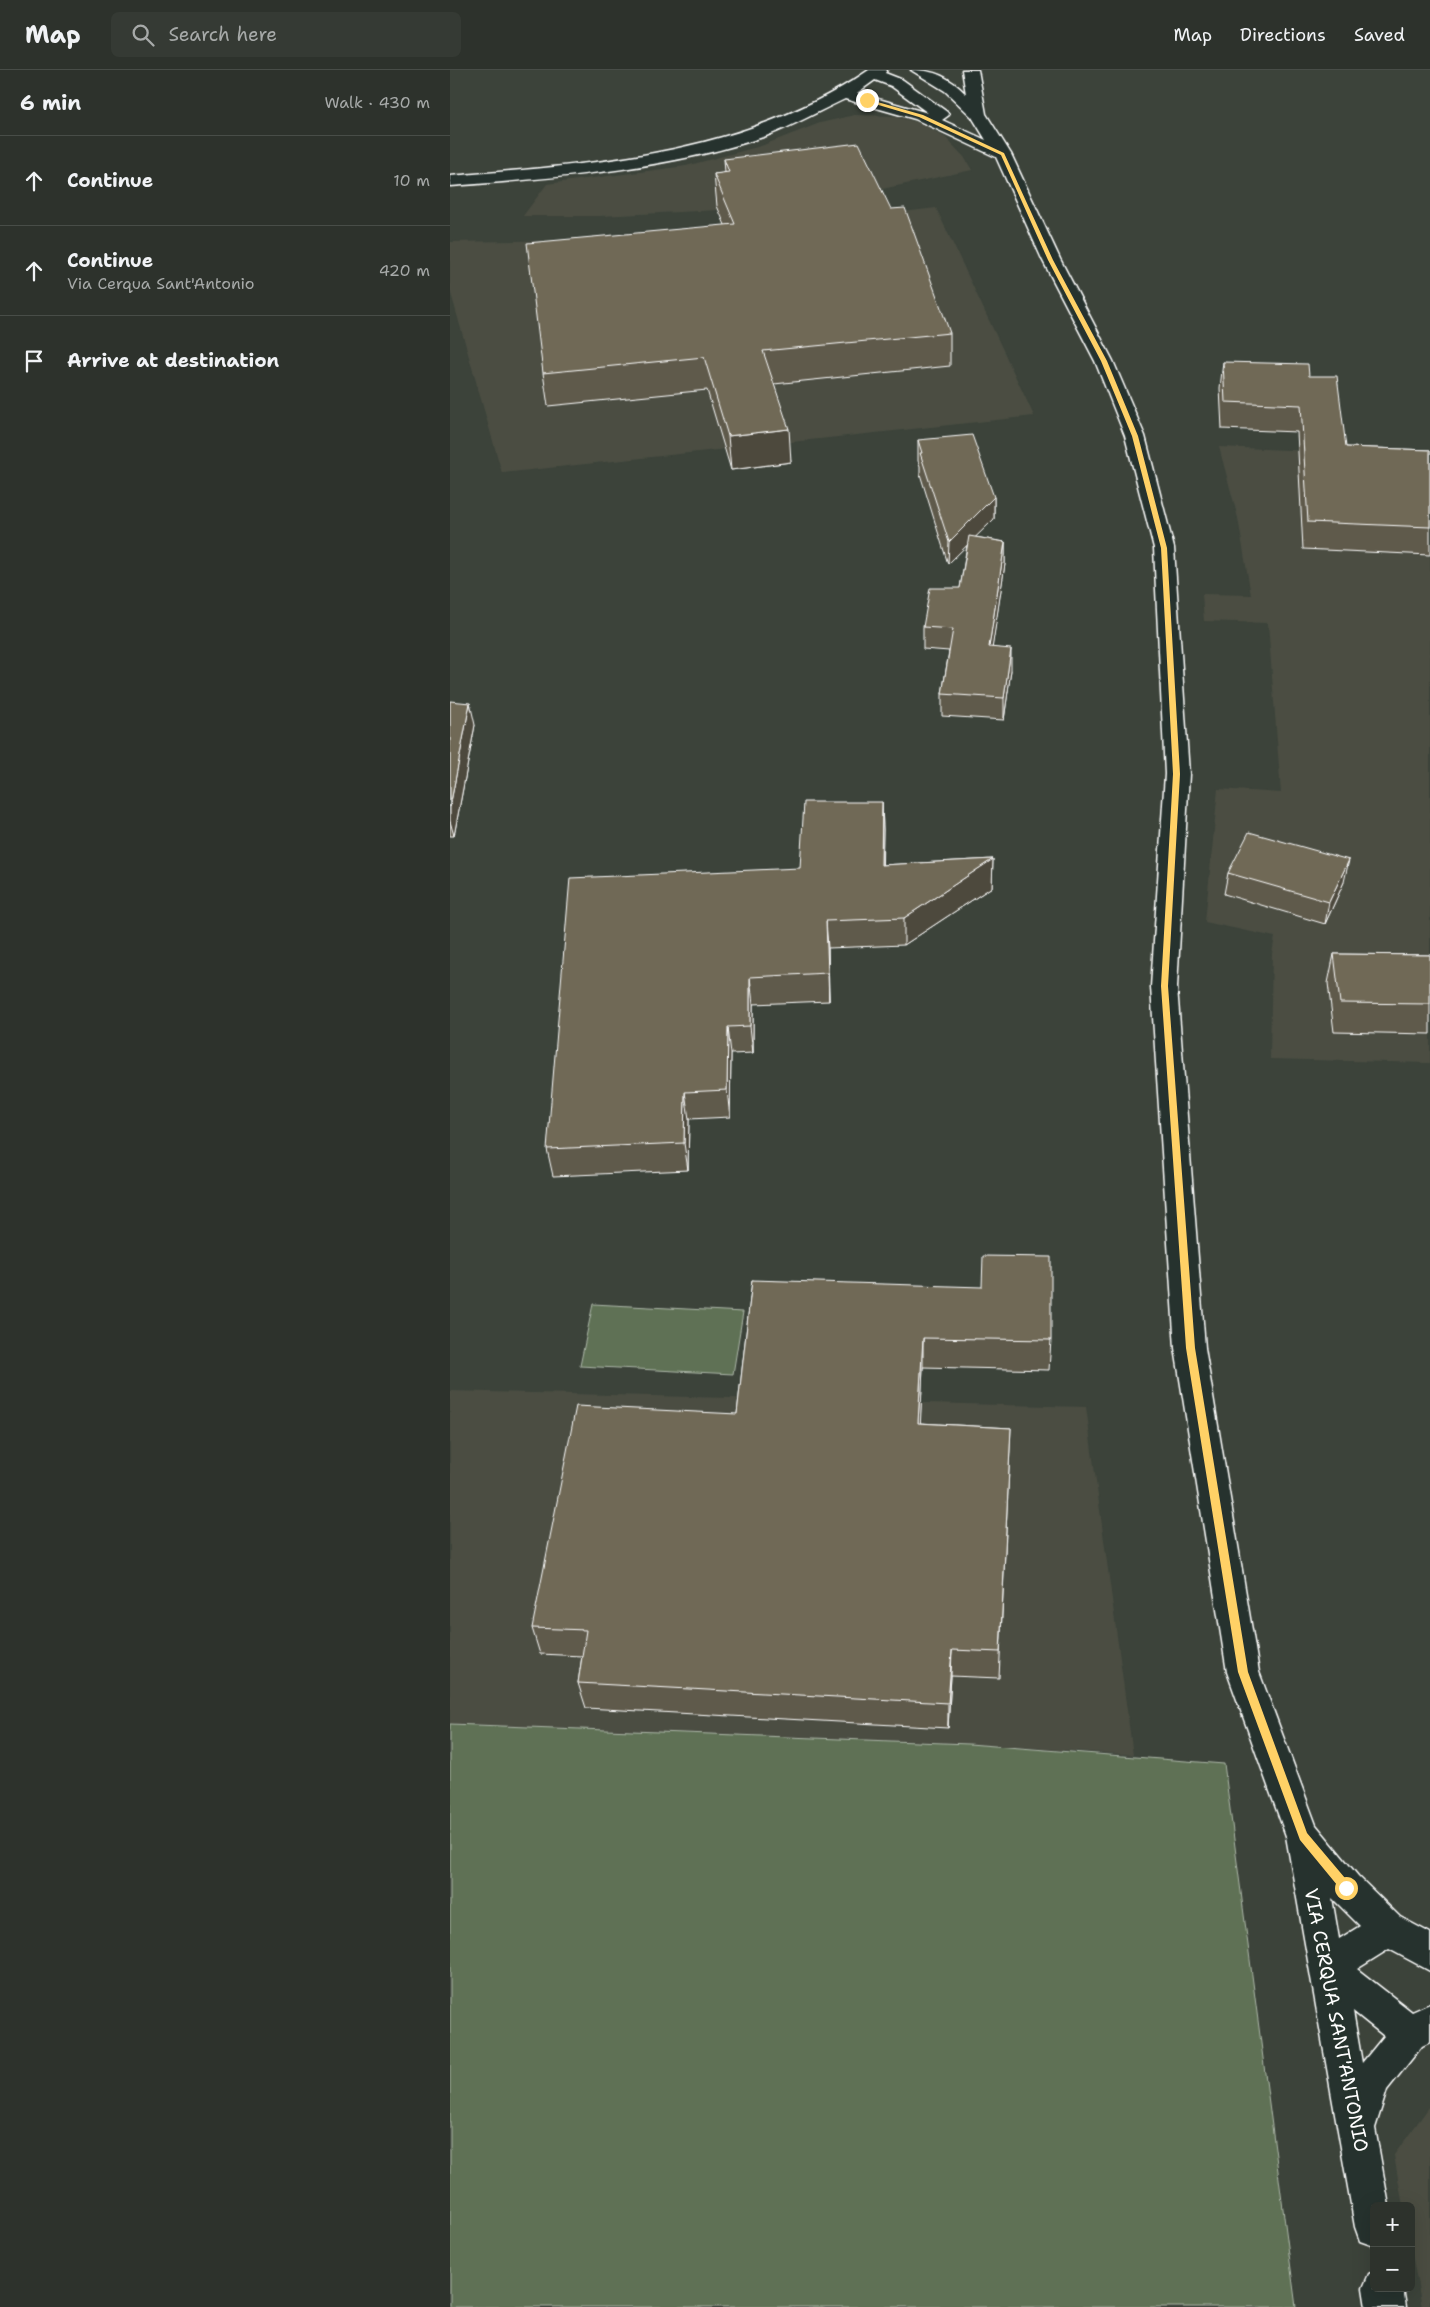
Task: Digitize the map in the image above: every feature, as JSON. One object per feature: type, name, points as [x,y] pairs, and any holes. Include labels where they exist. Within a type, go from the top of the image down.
[{"type":"street","name":"VIA CERQUA SANT'ANTONIO","points":[[919,70],[951,88],[978,114],[1003,154],[1051,260],[1104,361],[1135,436],[1164,548],[1177,774],[1164,986],[1190,1348],[1243,1672],[1303,1836],[1370,2205]]},
{"type":"street","name":"VIA CERQUA SANT'ANTONIO","points":[[970,70],[978,114]]},
{"type":"street","points":[[450,181],[572,171],[649,160],[707,148],[761,132],[844,94],[877,72],[934,107],[960,133]]},
{"type":"street","points":[[844,94],[921,116],[1003,154]]},
{"type":"street","points":[[1303,1836],[1346,1888],[1388,1929],[1430,1953]]},
{"type":"street","points":[[1356,2127],[1372,2080],[1419,2028],[1326,1967],[1388,1929]]},
{"type":"street","points":[[1384,2292],[1386,2307]]},
{"type":"shaded area","points":[[855,115],[892,116],[922,123],[946,138],[964,157],[972,170],[868,192],[719,210],[600,216],[523,216],[547,184],[686,166],[761,146],[820,123]]},
{"type":"shaded area","points":[[936,208],[1034,416],[502,473],[450,290],[450,242],[693,238]]},
{"type":"shaded area","points":[[1219,447],[1430,456],[1430,1063],[1270,1059],[1272,954],[1275,937],[1205,922],[1218,789],[1281,793],[1268,623],[1204,621],[1202,594],[1251,595],[1238,518]]},
{"type":"shaded area","points":[[450,1391],[1086,1407],[1133,1755],[969,1744],[450,1724]]},
{"type":"shaded area","points":[[1430,2106],[1430,2307],[1422,2307],[1415,2269],[1415,2202],[1402,2202],[1394,2155]]},
{"type":"green space","points":[[593,1304],[743,1312],[733,1374],[580,1366]]},
{"type":"green space","points":[[450,1724],[969,1744],[1224,1764],[1296,2307],[450,2307]]},
{"type":"building","points":[[859,143],[891,209],[905,208],[950,333],[763,351],[789,429],[728,436],[704,357],[543,373],[527,243],[735,224],[714,174],[729,172],[724,159]]},
{"type":"building","points":[[1223,362],[1308,364],[1309,376],[1337,376],[1346,447],[1430,450],[1430,527],[1308,522],[1301,405],[1225,402]]},
{"type":"building","points":[[972,435],[994,497],[949,542],[920,453],[922,453],[918,440]]},
{"type":"building","points":[[969,536],[1005,542],[989,647],[1011,649],[1004,698],[942,694],[953,629],[923,627],[930,588],[960,588]]},
{"type":"building","points":[[450,701],[470,703],[450,807]]},
{"type":"building","points":[[804,802],[882,802],[881,865],[993,859],[904,918],[826,921],[828,973],[750,977],[750,1026],[728,1027],[727,1090],[685,1092],[684,1143],[547,1149],[570,878],[800,868]]},
{"type":"building","points":[[1249,832],[1349,860],[1329,902],[1228,873]]},
{"type":"building","points":[[1334,954],[1430,955],[1430,1004],[1340,1003]]},
{"type":"building","points":[[983,1256],[1051,1257],[1051,1340],[923,1338],[918,1423],[1011,1428],[1000,1652],[952,1650],[948,1703],[578,1683],[586,1630],[532,1628],[576,1406],[737,1414],[752,1280],[982,1287]]},
{"type":"route","points":[[867,100],[921,116],[1003,154],[1051,260],[1104,361],[1135,436],[1164,548],[1177,774],[1164,986],[1190,1348],[1243,1672],[1303,1836],[1346,1888]]}]
